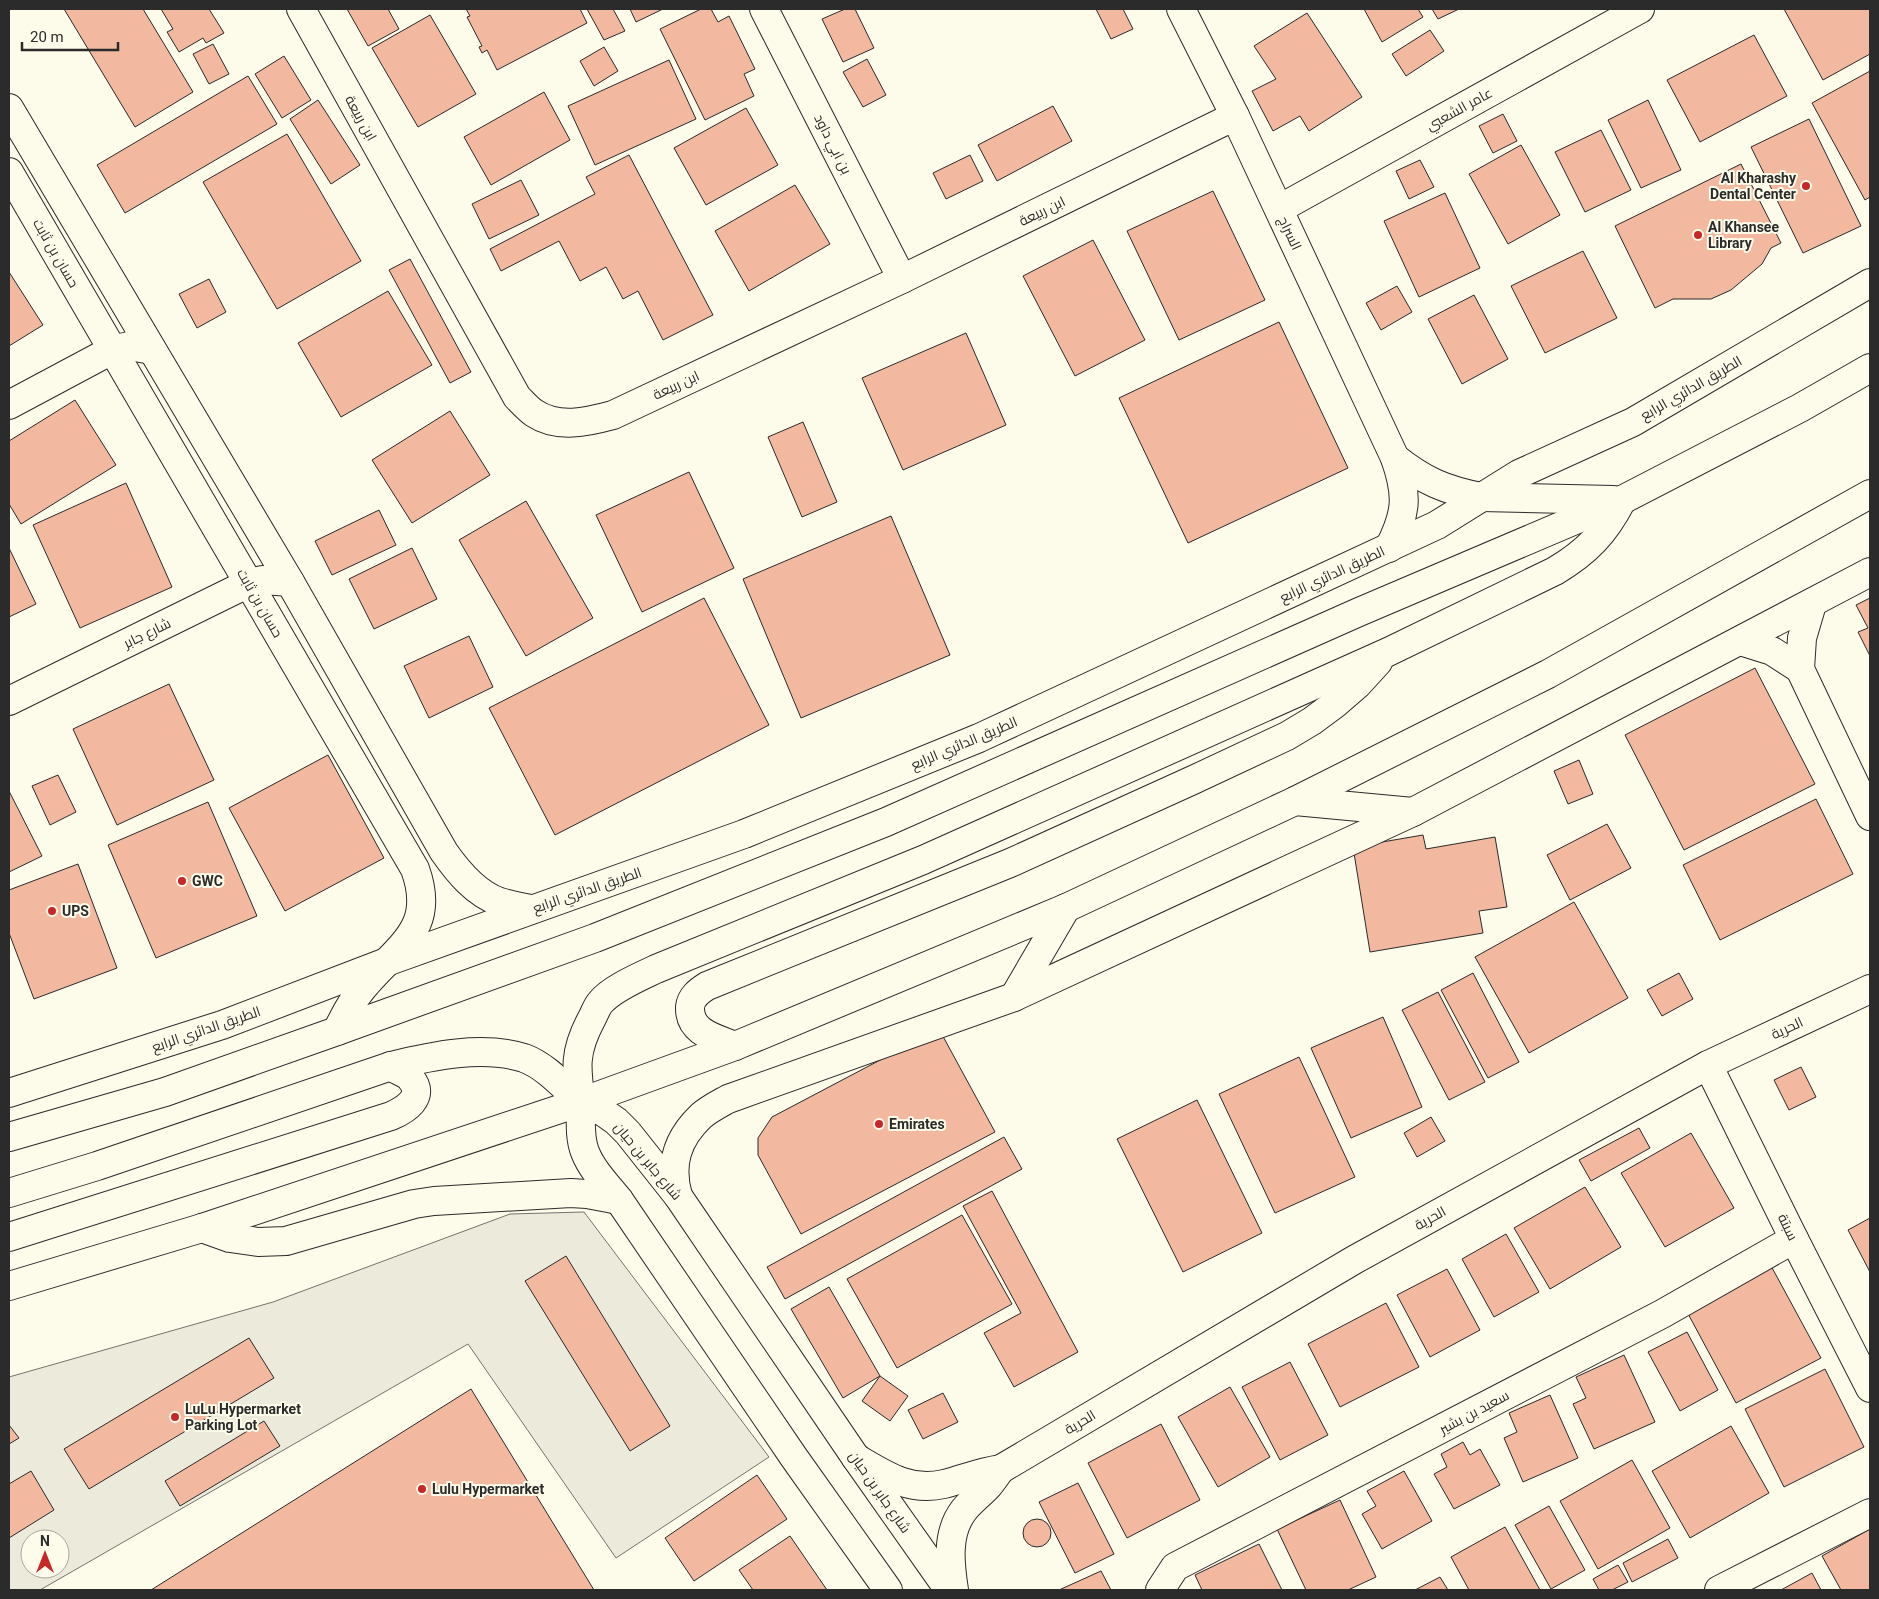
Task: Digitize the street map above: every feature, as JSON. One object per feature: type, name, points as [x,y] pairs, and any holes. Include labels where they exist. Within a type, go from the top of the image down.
[{"type":"street","name":"ابن ربيعة","points":[[301,9],[517,397],[535,414],[557,422],[585,423],[613,415],[902,279],[1235,116]]},
{"type":"street","name":"بن ابي داود","points":[[764,9],[902,279]]},
{"type":"street","name":"السراج","points":[[1181,9],[1235,116],[1395,458],[1403,481],[1404,504],[1400,527],[1389,548]]},
{"type":"street","name":"عامر الشعبي","points":[[1279,209],[1640,9]]},
{"type":"street","points":[[9,108],[290,582],[444,852],[459,872],[479,891],[498,902],[531,909]]},
{"type":"street","name":"حسان بن ثابت","points":[[9,172],[410,860],[418,877],[421,886],[422,904],[418,922],[410,937],[367,983],[350,1006],[337,1031]]},
{"type":"street","name":"الطريق الدائري الرابع","points":[[9,1093],[222,1025],[531,909],[744,834],[979,738],[1437,525],[1519,474],[1633,422],[1870,284]]},
{"type":"street","points":[[9,405],[112,350],[129,346],[152,350]]},
{"type":"street","points":[[9,1137],[165,1092],[337,1031],[595,938],[886,822],[1359,612],[1622,500],[1800,408],[1870,368]]},
{"type":"street","name":"السراج","points":[[1395,458],[1413,473],[1432,484],[1454,492],[1481,497],[1622,500]]},
{"type":"street","points":[[9,1286],[202,1228],[581,1102],[735,1046],[1066,908],[1295,801],[1548,674],[1870,494]]},
{"type":"street","points":[[888,1590],[793,1456],[619,1200],[594,1169],[584,1151],[581,1102],[577,1076],[578,1049],[600,1003],[633,981],[656,969],[923,860],[1388,652],[1556,571],[1573,560],[1602,534],[1622,500]]},
{"type":"street","points":[[678,1196],[673,1179],[675,1158],[687,1132],[703,1114],[728,1099],[1014,997],[1413,812],[1740,642],[1870,572]]},
{"type":"street","name":"شارع جابر","points":[[9,701],[249,583],[262,580],[290,582]]},
{"type":"street","points":[[1812,604],[1802,638],[1800,669],[1870,816]]},
{"type":"street","points":[[1740,642],[1772,651],[1800,669]]},
{"type":"street","points":[[735,1046],[705,1033],[695,1026],[690,1015],[691,1003],[697,992],[707,986],[1010,864],[1287,736],[1335,704],[1357,685],[1388,652]]},
{"type":"street","points":[[1295,801],[1413,812]]},
{"type":"street","points":[[1014,997],[1066,908]]},
{"type":"street","name":"الحرية","points":[[856,1458],[896,1481],[921,1486],[945,1483],[977,1473],[1000,1469],[1354,1260],[1708,1065],[1870,989]]},
{"type":"street","name":"شارع جابر بن حيان","points":[[9,1193],[97,1166],[391,1066],[423,1058],[455,1054],[494,1054],[524,1058],[545,1070],[581,1102],[603,1112],[622,1127],[678,1196],[856,1458],[949,1590]]},
{"type":"street","name":"سبتة","points":[[1708,1065],[1794,1240],[1870,1388]]},
{"type":"street","points":[[9,1238],[391,1116],[407,1109],[416,1097],[416,1089],[411,1078],[391,1066]]},
{"type":"street","points":[[202,1228],[230,1238],[258,1242],[286,1240],[394,1209],[434,1201],[572,1193],[619,1200]]},
{"type":"street","name":"سعيد بن بشير","points":[[1160,1590],[1175,1567],[1662,1314],[1794,1240]]},
{"type":"street","name":"الحرية","points":[[954,1590],[950,1560],[952,1536],[956,1523],[963,1510],[989,1485],[1000,1469]]},
{"type":"street","points":[[1719,1590],[1870,1513]]},
{"type":"shaded area","name":"LuLu Hypermarket Parking Lot","points":[[584,1212],[769,1457],[616,1558],[468,1344],[70,1573],[70,1529],[20,1529],[20,1579],[59,1579],[40,1590],[9,1590],[9,1377],[273,1302],[510,1214]]},
{"type":"building","points":[[64,9],[143,9],[193,92],[135,127]]},
{"type":"building","points":[[161,9],[209,9],[224,33],[206,43],[203,38],[179,52],[167,32],[173,29]]},
{"type":"building","points":[[347,9],[388,9],[399,29],[368,46]]},
{"type":"building","points":[[466,9],[580,9],[587,23],[497,70],[487,50],[482,53],[479,47],[482,46],[467,17],[470,16]]},
{"type":"building","points":[[587,9],[613,9],[625,31],[604,40]]},
{"type":"building","points":[[630,9],[663,9],[636,22]]},
{"type":"building","points":[[701,9],[711,9],[718,22],[729,16],[755,69],[744,74],[754,96],[705,120],[660,29]]},
{"type":"building","points":[[845,9],[855,9],[874,48],[843,62],[822,19]]},
{"type":"building","points":[[1096,9],[1123,9],[1133,29],[1111,39]]},
{"type":"building","points":[[1364,9],[1418,9],[1423,17],[1382,42]]},
{"type":"building","points":[[1432,9],[1459,9],[1438,19]]},
{"type":"building","points":[[1784,9],[1870,9],[1870,54],[1823,80]]},
{"type":"building","points":[[1307,13],[1362,97],[1309,131],[1300,116],[1273,131],[1252,91],[1276,79],[1254,46]]},
{"type":"building","points":[[430,15],[476,94],[418,127],[372,48]]},
{"type":"building","points":[[1430,30],[1444,51],[1406,76],[1392,54]]},
{"type":"building","points":[[1754,35],[1787,96],[1700,142],[1667,80]]},
{"type":"building","points":[[213,44],[229,74],[209,84],[193,54]]},
{"type":"building","points":[[604,47],[618,71],[594,86],[580,61]]},
{"type":"building","points":[[284,56],[311,100],[282,118],[255,74]]},
{"type":"building","points":[[867,59],[886,95],[863,107],[843,72]]},
{"type":"building","points":[[669,60],[696,119],[595,165],[568,106]]},
{"type":"building","points":[[1870,71],[1870,197],[1865,200],[1812,103]]},
{"type":"building","points":[[248,76],[277,124],[125,213],[97,165]]},
{"type":"building","points":[[544,92],[570,140],[491,185],[464,137]]},
{"type":"building","points":[[318,100],[360,165],[331,184],[290,119]]},
{"type":"building","points":[[1648,100],[1681,170],[1641,188],[1608,120]]},
{"type":"building","points":[[1053,106],[1072,141],[997,181],[978,145]]},
{"type":"building","points":[[746,108],[778,165],[706,205],[674,148]]},
{"type":"building","points":[[1503,114],[1517,141],[1493,153],[1479,126]]},
{"type":"building","name":"Al Kharashy Dental Center","points":[[1809,119],[1861,226],[1803,253],[1751,147]]},
{"type":"building","points":[[1601,130],[1631,190],[1585,212],[1555,152]]},
{"type":"building","points":[[287,134],[361,261],[277,309],[203,182]]},
{"type":"building","points":[[1521,145],[1560,215],[1508,244],[1469,174]]},
{"type":"building","points":[[629,155],[713,315],[663,340],[638,291],[623,299],[606,267],[580,281],[559,241],[501,271],[490,249],[595,194],[586,177]]},
{"type":"building","points":[[970,155],[983,181],[946,199],[933,173]]},
{"type":"building","points":[[1420,160],[1434,187],[1409,199],[1396,171]]},
{"type":"building","name":"Al Khansee Library","points":[[1741,164],[1781,243],[1771,248],[1762,264],[1731,290],[1711,299],[1673,299],[1655,308],[1615,226]]},
{"type":"building","points":[[521,180],[539,215],[489,239],[472,204]]},
{"type":"building","points":[[795,185],[830,244],[749,291],[715,231]]},
{"type":"building","points":[[1213,191],[1265,300],[1179,340],[1127,231]]},
{"type":"building","points":[[1445,193],[1480,268],[1419,297],[1384,221]]},
{"type":"building","points":[[1093,240],[1145,340],[1075,376],[1023,276]]},
{"type":"building","points":[[1583,251],[1617,318],[1545,353],[1511,286]]},
{"type":"building","points":[[410,259],[471,372],[450,383],[389,270]]},
{"type":"building","points":[[9,272],[43,325],[9,346]]},
{"type":"building","points":[[209,279],[226,312],[197,328],[179,294]]},
{"type":"building","points":[[1397,286],[1412,312],[1381,330],[1366,303]]},
{"type":"building","points":[[388,291],[432,365],[341,417],[298,343]]},
{"type":"building","points":[[1474,295],[1508,359],[1462,384],[1428,319]]},
{"type":"building","points":[[1279,322],[1348,468],[1188,543],[1119,398]]},
{"type":"building","points":[[966,333],[1006,425],[903,470],[862,378]]},
{"type":"building","points":[[75,400],[116,465],[21,524],[9,504],[9,441]]},
{"type":"building","points":[[450,411],[490,475],[412,523],[372,460]]},
{"type":"building","points":[[803,422],[837,502],[802,517],[768,437]]},
{"type":"building","points":[[689,472],[734,568],[642,612],[596,515]]},
{"type":"building","points":[[126,483],[172,587],[80,628],[33,525]]},
{"type":"building","points":[[526,501],[593,618],[526,656],[459,540]]},
{"type":"building","points":[[379,510],[396,545],[332,575],[315,541]]},
{"type":"building","points":[[891,516],[950,655],[801,718],[743,579]]},
{"type":"building","points":[[9,548],[36,604],[9,617]]},
{"type":"building","points":[[412,548],[437,599],[374,629],[349,579]]},
{"type":"building","points":[[704,598],[769,725],[555,835],[489,708]]},
{"type":"building","points":[[1870,598],[1870,656],[1858,632],[1868,628],[1856,605]]},
{"type":"building","points":[[469,636],[493,687],[429,718],[404,666]]},
{"type":"building","points":[[1755,668],[1815,784],[1684,850],[1625,735]]},
{"type":"building","points":[[169,684],[214,780],[117,825],[73,729]]},
{"type":"building","points":[[328,755],[384,858],[285,911],[229,808]]},
{"type":"building","points":[[1579,760],[1593,794],[1568,804],[1554,771]]},
{"type":"building","points":[[58,775],[76,812],[50,825],[32,786]]},
{"type":"building","points":[[9,791],[42,856],[9,872]]},
{"type":"building","points":[[1816,799],[1853,874],[1720,940],[1683,865]]},
{"type":"building","name":"GWC","points":[[208,802],[257,916],[156,958],[108,845]]},
{"type":"building","points":[[1607,824],[1631,868],[1570,900],[1547,855]]},
{"type":"building","points":[[1423,835],[1426,849],[1495,837],[1507,907],[1479,911],[1483,933],[1370,952],[1353,847]]},
{"type":"building","name":"UPS","points":[[78,864],[117,968],[34,999],[9,933],[9,890]]},
{"type":"building","points":[[1574,902],[1628,998],[1529,1053],[1475,957]]},
{"type":"building","points":[[1473,973],[1519,1062],[1488,1078],[1441,990]]},
{"type":"building","points":[[1679,973],[1693,999],[1662,1016],[1647,990]]},
{"type":"building","points":[[1438,992],[1485,1082],[1449,1100],[1402,1010]]},
{"type":"building","points":[[1383,1017],[1422,1107],[1351,1138],[1311,1048]]},
{"type":"building","name":"Emirates","points":[[939,1029],[995,1132],[801,1234],[758,1155],[758,1138],[772,1117]]},
{"type":"building","points":[[1299,1057],[1355,1177],[1275,1213],[1219,1094]]},
{"type":"building","points":[[1801,1067],[1816,1097],[1789,1110],[1774,1080]]},
{"type":"building","points":[[1197,1100],[1262,1233],[1183,1272],[1117,1139]]},
{"type":"building","points":[[1431,1117],[1445,1141],[1417,1157],[1404,1133]]},
{"type":"building","points":[[1639,1128],[1650,1148],[1591,1181],[1579,1160]]},
{"type":"building","points":[[1691,1133],[1734,1208],[1665,1247],[1621,1173]]},
{"type":"building","points":[[1004,1137],[1022,1169],[785,1299],[767,1267]]},
{"type":"building","points":[[1585,1187],[1621,1247],[1550,1289],[1514,1228]]},
{"type":"building","points":[[992,1191],[1078,1352],[1014,1387],[984,1333],[1021,1313],[963,1206]]},
{"type":"building","points":[[962,1215],[1012,1304],[897,1368],[847,1279]]},
{"type":"building","points":[[1870,1218],[1870,1272],[1848,1230]]},
{"type":"building","points":[[1506,1234],[1539,1292],[1494,1317],[1462,1259]]},
{"type":"building","points":[[566,1256],[670,1426],[630,1451],[525,1281]]},
{"type":"building","points":[[1770,1264],[1821,1358],[1736,1403],[1686,1310]]},
{"type":"building","points":[[1447,1269],[1480,1330],[1430,1357],[1397,1295]]},
{"type":"building","points":[[829,1287],[880,1376],[843,1398],[791,1309]]},
{"type":"building","points":[[1386,1303],[1419,1367],[1340,1407],[1308,1344]]},
{"type":"building","points":[[1687,1332],[1718,1390],[1680,1411],[1648,1352]]},
{"type":"building","points":[[249,1338],[274,1378],[89,1489],[64,1449]]},
{"type":"building","points":[[1624,1355],[1655,1422],[1594,1449],[1573,1404],[1586,1398],[1576,1377]]},
{"type":"building","points":[[1290,1362],[1328,1435],[1280,1460],[1242,1387]]},
{"type":"building","points":[[1825,1369],[1864,1447],[1784,1487],[1745,1409]]},
{"type":"building","points":[[880,1376],[908,1396],[890,1421],[862,1401]]},
{"type":"building","points":[[1230,1387],[1270,1457],[1218,1487],[1178,1417]]},
{"type":"building","name":"Lulu Hypermarket","points":[[471,1389],[594,1590],[151,1590]]},
{"type":"building","points":[[943,1393],[958,1422],[923,1439],[908,1410]]},
{"type":"building","points":[[1550,1395],[1578,1458],[1523,1482],[1504,1438],[1517,1432],[1509,1413]]},
{"type":"building","points":[[264,1421],[280,1446],[180,1506],[165,1481]]},
{"type":"building","points":[[1161,1424],[1200,1500],[1127,1538],[1088,1463]]},
{"type":"building","points":[[9,1425],[19,1438],[9,1444]]},
{"type":"building","points":[[1731,1426],[1769,1493],[1690,1538],[1652,1471]]},
{"type":"building","points":[[1463,1442],[1470,1455],[1480,1449],[1500,1485],[1454,1509],[1434,1474],[1447,1467],[1441,1454]]},
{"type":"building","points":[[1632,1460],[1670,1528],[1598,1569],[1560,1501]]},
{"type":"building","points":[[31,1471],[54,1510],[23,1529],[20,1529],[20,1531],[9,1538],[9,1484]]},
{"type":"building","points":[[1404,1471],[1432,1521],[1382,1549],[1362,1514],[1376,1506],[1367,1491]]},
{"type":"building","points":[[757,1475],[787,1519],[694,1581],[665,1538]]},
{"type":"building","points":[[1078,1483],[1114,1554],[1075,1573],[1039,1502]]},
{"type":"building","points":[[1340,1500],[1376,1577],[1348,1590],[1306,1590],[1277,1529]]},
{"type":"building","points":[[1549,1506],[1585,1570],[1551,1589],[1515,1525]]},
{"type":"building","points":[[1037,1519],[1047,1523],[1051,1533],[1047,1543],[1037,1547],[1027,1543],[1023,1533],[1027,1523]]},
{"type":"building","points":[[1505,1527],[1540,1590],[1469,1590],[1451,1557]]},
{"type":"building","points":[[1870,1529],[1870,1590],[1841,1590],[1822,1556]]},
{"type":"building","points":[[790,1536],[827,1590],[753,1590],[739,1570]]},
{"type":"building","points":[[1668,1539],[1678,1558],[1632,1582],[1623,1563]]},
{"type":"building","points":[[1259,1544],[1282,1590],[1202,1590],[1195,1575]]},
{"type":"building","points":[[1618,1565],[1628,1582],[1612,1590],[1599,1590],[1593,1579]]},
{"type":"building","points":[[1101,1571],[1111,1590],[1059,1590]]},
{"type":"building","points":[[1812,1573],[1821,1590],[1781,1590]]},
{"type":"building","points":[[1440,1577],[1448,1590],[1415,1590]]},
{"type":"place","name":"Al Kharashy Dental Center","points":[[1806,186]]},
{"type":"place","name":"Al Khansee Library","points":[[1698,235]]},
{"type":"place","name":"GWC","points":[[182,881]]},
{"type":"place","name":"UPS","points":[[52,911]]},
{"type":"place","name":"Emirates","points":[[879,1124]]},
{"type":"place","name":"LuLu Hypermarket Parking Lot","points":[[175,1417]]},
{"type":"place","name":"Lulu Hypermarket","points":[[422,1489]]}]
